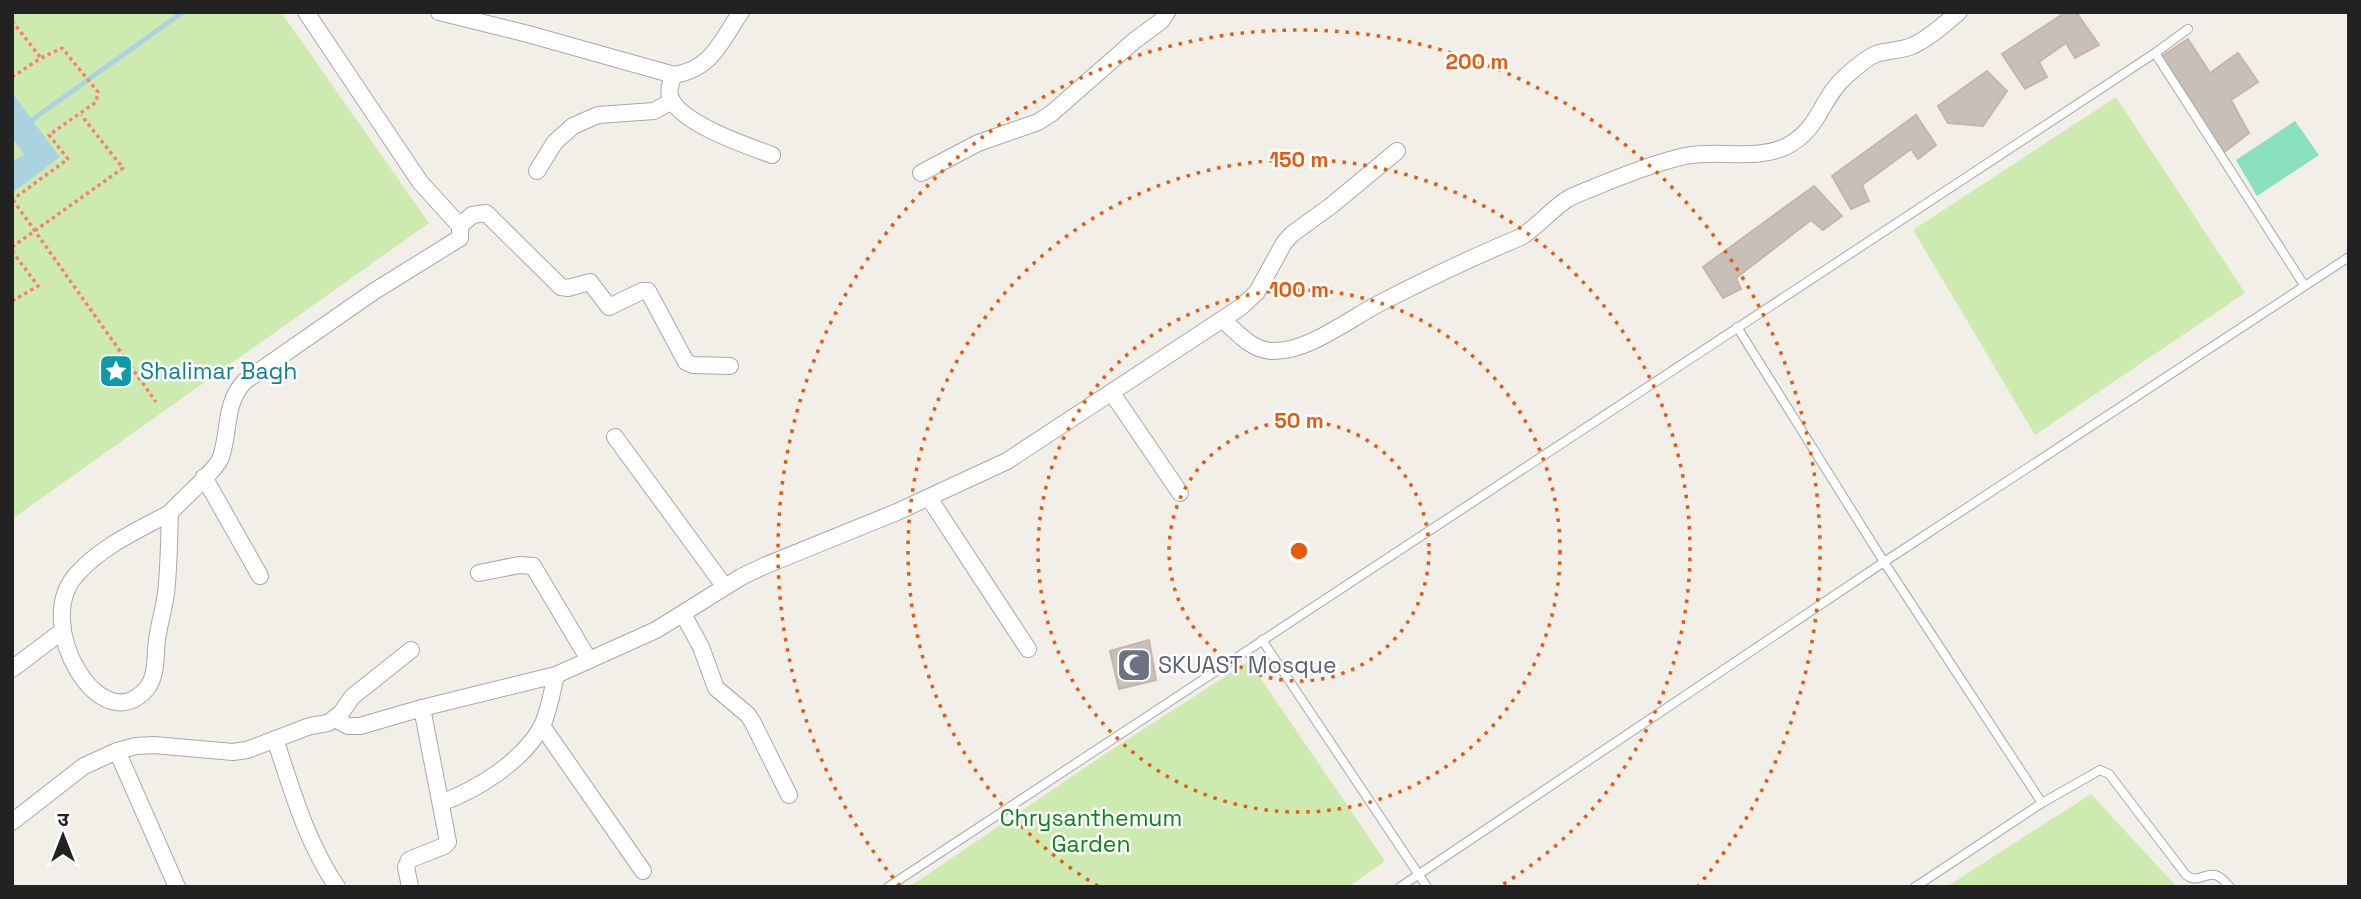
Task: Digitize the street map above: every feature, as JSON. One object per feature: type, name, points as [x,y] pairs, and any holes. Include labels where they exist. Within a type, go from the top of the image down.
[{"type":"street","points":[[170,513],[166,594],[153,672],[148,686],[141,693],[123,701],[112,702],[102,698],[89,687],[61,632],[64,596],[76,574],[113,544],[170,513],[204,477],[221,457],[232,399],[245,381],[373,292],[460,238],[460,226],[412,170],[306,12]]},
{"type":"street","points":[[439,12],[674,75],[689,73],[710,58],[741,12]]},
{"type":"street","points":[[921,173],[978,144],[1038,122],[1052,113],[1134,41],[1161,21],[1167,12]]},
{"type":"street","points":[[1223,320],[1255,349],[1280,350],[1305,344],[1384,301],[1521,237],[1569,198],[1664,161],[1701,154],[1769,153],[1786,146],[1803,136],[1817,120],[1830,93],[1845,76],[1871,56],[1908,47],[1930,36],[1959,12]]},
{"type":"street","points":[[674,75],[669,93],[672,101],[684,114],[721,136],[772,155]]},
{"type":"street","points":[[537,171],[555,142],[573,126],[598,115],[654,111],[672,101]]},
{"type":"street","points":[[335,719],[354,727],[556,675],[656,630],[764,566],[929,498],[1007,461],[1223,320],[1257,292],[1284,243],[1292,234],[1397,151]]},
{"type":"street","points":[[460,226],[472,215],[486,213],[534,258],[557,284],[568,288],[590,282],[609,307],[642,291],[648,291],[687,362],[694,365],[730,366]]},
{"type":"street","points":[[1112,393],[1180,493]]},
{"type":"street","points":[[615,437],[725,587]]},
{"type":"street","points":[[204,477],[260,576]]},
{"type":"street","points":[[929,498],[1028,649]]},
{"type":"street","points":[[478,573],[519,565],[533,566],[589,660]]},
{"type":"street","points":[[683,614],[701,647],[716,688],[748,715],[789,795]]},
{"type":"street","points":[[12,669],[61,632]]},
{"type":"street","points":[[12,822],[84,766],[117,751],[154,745],[233,752],[247,750],[335,719],[352,697],[411,650]]},
{"type":"street","points":[[441,803],[460,796],[499,772],[530,741],[542,726],[556,675]]},
{"type":"street","points":[[410,887],[406,867],[409,860],[449,842],[422,708]]},
{"type":"street","points":[[542,726],[643,871]]},
{"type":"street","points":[[275,739],[305,827],[320,862],[337,887]]},
{"type":"street","points":[[117,751],[177,887]]},
{"type":"lane","points":[[888,887],[2188,29]]},
{"type":"lane","points":[[2155,53],[2304,285]]},
{"type":"lane","points":[[1400,887],[1884,562],[2349,257]]},
{"type":"lane","points":[[1737,327],[1884,562],[2042,803]]},
{"type":"lane","points":[[1262,640],[1427,887]]},
{"type":"lane","points":[[1915,887],[2042,803],[2096,771],[2104,771],[2180,871],[2194,880],[2217,876],[2230,887]]},
{"type":"path","points":[[12,21],[41,58]]},
{"type":"path","points":[[12,77],[62,48],[98,92],[96,102],[49,135],[68,159],[13,200],[156,402]]},
{"type":"path","points":[[12,301],[38,286],[12,249],[123,168],[80,114]]},
{"type":"green space","name":"Shalimar Bagh","points":[[12,12],[281,12],[429,223],[12,519]]},
{"type":"green space","points":[[2116,97],[2245,293],[2035,435],[1913,230]]},
{"type":"green space","points":[[2295,121],[2319,155],[2257,196],[2236,160]]},
{"type":"green space","name":"Chrysanthemum Garden","points":[[1249,661],[1385,861],[1348,887],[909,887],[1108,752]]},
{"type":"green space","points":[[2091,794],[2177,887],[1946,887]]},
{"type":"water","points":[[12,93],[60,157],[12,193],[12,162],[24,154],[12,138]]},
{"type":"building","points":[[2066,12],[2076,12],[2099,45],[2075,58],[2066,43],[2039,62],[2047,77],[2025,89],[2002,54]]},
{"type":"building","points":[[2188,39],[2210,73],[2238,53],[2258,82],[2231,100],[2249,133],[2223,153],[2162,56]]},
{"type":"building","points":[[1987,71],[2007,91],[1983,126],[1948,123],[1938,106]]},
{"type":"building","points":[[1916,115],[1936,145],[1918,159],[1911,149],[1862,185],[1869,201],[1851,209],[1832,176]]},
{"type":"building","points":[[1814,186],[1842,216],[1823,230],[1811,220],[1736,278],[1741,289],[1723,298],[1703,267]]},
{"type":"building","name":"SKUAST Mosque","points":[[1149,640],[1156,680],[1119,689],[1110,651]]},
{"type":"waterway","points":[[29,122],[183,12]]},
{"type":"place","name":"Shalimar Bagh","points":[[116,371]]},
{"type":"place","name":"SKUAST Mosque","points":[[1134,665]]}]
